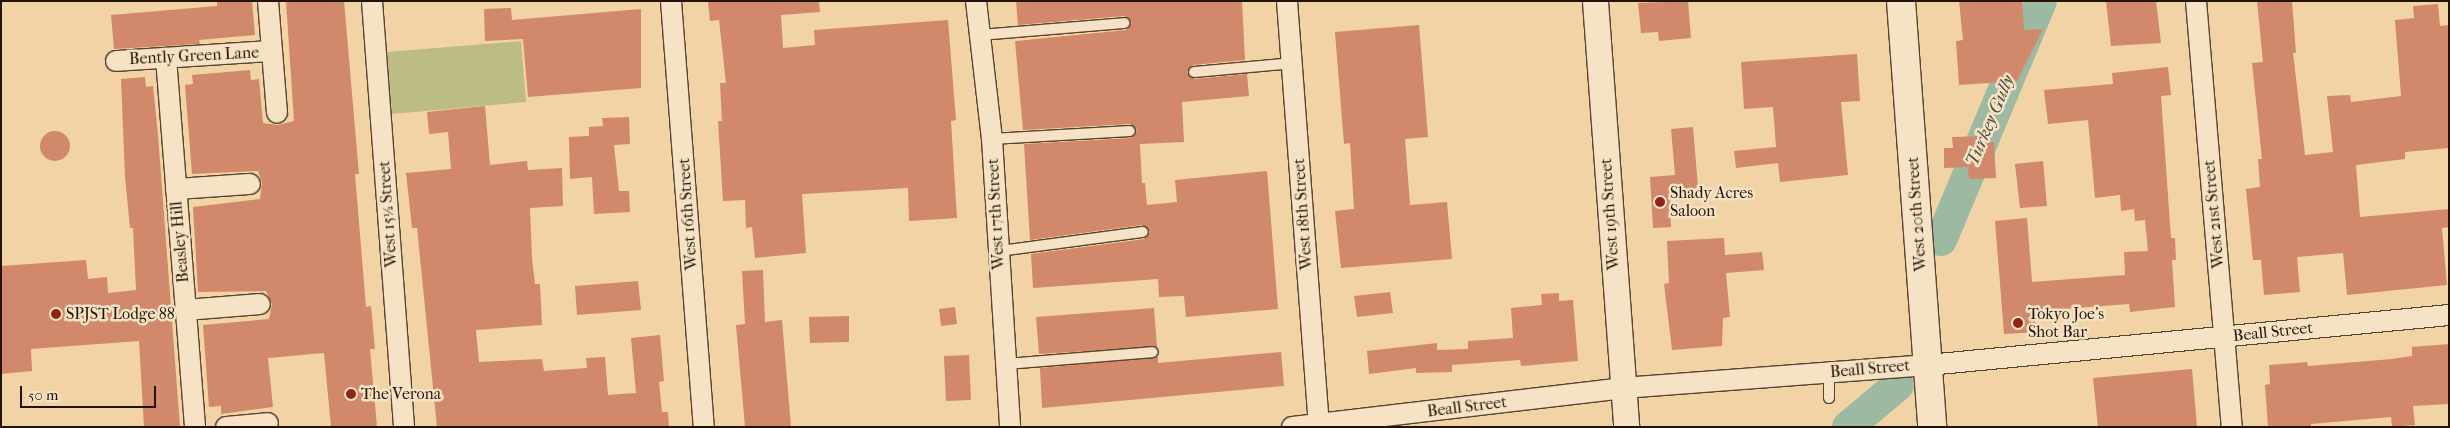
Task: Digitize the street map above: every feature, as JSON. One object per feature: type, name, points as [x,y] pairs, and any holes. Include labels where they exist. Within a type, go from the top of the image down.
[{"type":"main road","name":"West 20th Street","points":[[1901,1],[1932,427]]},
{"type":"street","points":[[268,1],[277,113]]},
{"type":"street","name":"West 15½ Street","points":[[372,1],[404,427]]},
{"type":"street","name":"West 16th Street","points":[[671,1],[704,427]]},
{"type":"street","name":"West 17th Street","points":[[976,1],[992,139],[1010,427]]},
{"type":"street","name":"West 18th Street","points":[[1287,1],[1319,426]]},
{"type":"street","name":"West 19th Street","points":[[1595,1],[1626,427]]},
{"type":"street","name":"West 21st Street","points":[[2196,1],[2232,427]]},
{"type":"street","name":"Bently Green Lane","points":[[116,60],[272,51]]},
{"type":"street","name":"Beasley Hill","points":[[166,58],[195,427]]},
{"type":"street","points":[[176,189],[250,184]]},
{"type":"street","points":[[186,310],[260,304]]},
{"type":"street","name":"Beall Street","points":[[1292,427],[1319,426],[1623,388],[1928,365],[2449,315]]},
{"type":"street","points":[[226,427],[268,423]]},
{"type":"lane","points":[[979,36],[1125,23]]},
{"type":"lane","points":[[1194,72],[1292,63]]},
{"type":"lane","points":[[992,139],[1130,131]]},
{"type":"lane","points":[[1000,251],[1143,232]]},
{"type":"lane","points":[[1005,364],[1153,352]]},
{"type":"lane","points":[[1829,373],[1829,398]]},
{"type":"green space","points":[[521,41],[526,102],[392,114],[387,52]]},
{"type":"building","points":[[217,1],[252,1],[255,35],[199,40],[200,44],[114,49],[111,15],[217,6]]},
{"type":"building","points":[[286,1],[344,1],[359,174],[355,174],[366,307],[371,306],[375,349],[370,349],[377,427],[331,427],[324,353],[268,358],[273,407],[221,414],[221,406],[209,407],[203,325],[269,319],[272,304],[266,291],[198,292],[193,207],[260,199],[262,183],[258,171],[192,174],[185,85],[193,84],[192,75],[250,70],[251,80],[259,79],[263,123],[278,125],[294,121]]},
{"type":"building","points":[[819,1],[820,12],[781,15],[783,48],[815,45],[814,30],[948,20],[956,120],[951,121],[957,218],[909,221],[908,188],[802,194],[806,253],[755,258],[752,227],[746,228],[745,200],[723,201],[718,121],[722,121],[720,83],[726,83],[719,20],[710,21],[708,2]]},
{"type":"building","points":[[1016,1],[1242,1],[1245,60],[1193,65],[1187,72],[1195,79],[1247,74],[1249,96],[1182,102],[1184,142],[1140,144],[1142,183],[1145,183],[1147,205],[1177,202],[1175,180],[1267,171],[1278,309],[1186,317],[1184,296],[1159,297],[1158,279],[1033,288],[1031,254],[1144,239],[1150,232],[1142,225],[1030,240],[1024,144],[1130,138],[1137,130],[1130,124],[1023,130],[1015,41],[1126,30],[1132,23],[1124,16],[1018,25]]},
{"type":"building","points":[[1688,1],[1691,38],[1659,41],[1658,32],[1641,33],[1638,3]]},
{"type":"building","points":[[1959,1],[2022,1],[2024,30],[2043,29],[2017,81],[1959,85],[1956,41],[1963,40]]},
{"type":"building","points":[[2106,1],[2156,1],[2161,43],[2111,46]]},
{"type":"building","points":[[2257,1],[2292,1],[2296,53],[2293,53],[2305,155],[2333,152],[2327,96],[2350,95],[2351,102],[2401,96],[2395,20],[2414,18],[2413,6],[2438,4],[2440,26],[2449,25],[2449,148],[2405,152],[2405,159],[2356,165],[2360,217],[2449,209],[2449,227],[2442,228],[2447,285],[2347,295],[2343,253],[2297,257],[2300,292],[2264,295],[2261,260],[2253,260],[2246,189],[2260,187],[2258,159],[2262,159],[2252,63],[2263,62]]},
{"type":"building","points":[[511,8],[512,20],[641,9],[641,88],[528,97],[523,39],[485,41],[484,9]]},
{"type":"building","points":[[1419,25],[1428,137],[1405,139],[1410,205],[1447,202],[1452,259],[1341,268],[1335,211],[1354,209],[1350,143],[1344,144],[1335,32]]},
{"type":"building","points":[[1857,54],[1860,101],[1841,102],[1848,175],[1780,182],[1778,163],[1736,168],[1734,151],[1776,147],[1773,107],[1744,109],[1741,62]]},
{"type":"building","points":[[2168,67],[2171,95],[2161,96],[2171,238],[2175,238],[2176,260],[2172,260],[2175,307],[2130,312],[2129,304],[2034,311],[2036,332],[2004,334],[1995,221],[2027,218],[2032,282],[2125,275],[2124,252],[2148,251],[2145,220],[2135,221],[2134,209],[2121,211],[2120,195],[2095,198],[2088,120],[2048,124],[2044,90],[2113,84],[2112,73]]},
{"type":"building","points":[[145,77],[146,87],[153,86],[158,135],[180,427],[144,427],[139,341],[31,349],[32,371],[1,374],[1,266],[86,260],[88,279],[107,277],[108,293],[136,290],[133,228],[130,228],[125,177],[121,79]]},
{"type":"building","points":[[485,106],[490,165],[527,161],[528,170],[562,168],[563,206],[530,208],[532,258],[535,284],[540,284],[542,325],[476,330],[479,362],[542,359],[544,371],[587,368],[586,358],[605,357],[608,395],[636,393],[631,338],[660,335],[664,381],[659,382],[662,412],[668,412],[669,427],[437,427],[417,228],[412,228],[406,173],[451,169],[448,132],[429,134],[427,112]]},
{"type":"building","points":[[629,117],[630,144],[614,145],[619,191],[629,191],[630,212],[594,214],[592,177],[570,179],[569,137],[589,136],[589,127],[603,126],[602,118]]},
{"type":"building","points":[[1693,127],[1698,188],[1669,189],[1671,227],[1653,228],[1650,177],[1675,175],[1671,129]]},
{"type":"building","points":[[55,131],[61,132],[69,140],[69,152],[61,160],[55,161],[49,160],[41,152],[40,146],[41,140],[49,132]]},
{"type":"building","points":[[1983,136],[1984,143],[1994,142],[1996,178],[1969,179],[1968,167],[1944,168],[1944,148],[1953,148],[1952,137]]},
{"type":"building","points":[[2043,161],[2047,206],[2020,208],[2015,164]]},
{"type":"building","points":[[1724,238],[1725,255],[1762,252],[1764,270],[1726,273],[1730,317],[1723,318],[1722,346],[1672,350],[1664,284],[1669,283],[1667,241]]},
{"type":"building","points":[[763,270],[765,322],[782,320],[791,427],[745,427],[736,325],[745,324],[742,271]]},
{"type":"building","points":[[638,281],[641,310],[577,315],[575,286]]},
{"type":"building","points":[[1390,292],[1393,313],[1357,317],[1354,296]]},
{"type":"building","points":[[1559,293],[1559,301],[1573,300],[1578,361],[1521,366],[1520,360],[1452,365],[1452,372],[1416,373],[1416,368],[1369,374],[1367,351],[1437,343],[1437,350],[1468,349],[1468,341],[1513,338],[1511,308],[1542,305],[1541,294]]},
{"type":"building","points":[[955,307],[957,324],[941,326],[939,309]]},
{"type":"building","points":[[1154,308],[1157,347],[1039,354],[1036,317]]},
{"type":"building","points":[[849,316],[849,342],[810,343],[809,317]]},
{"type":"building","points":[[2449,344],[2449,404],[2413,406],[2415,425],[2392,427],[2391,417],[2311,424],[2311,427],[2268,427],[2265,385],[2270,384],[2269,365],[2307,362],[2308,366],[2392,359],[2412,356],[2412,347]]},
{"type":"building","points":[[1281,352],[1284,386],[1042,408],[1040,368],[1158,357],[1158,363]]},
{"type":"building","points":[[969,355],[971,400],[946,401],[944,356]]},
{"type":"building","points":[[2192,369],[2197,427],[2098,427],[2093,378]]},
{"type":"waterway","name":"Turkey Gully","points":[[1941,240],[2041,1]]},
{"type":"waterway","name":"Turkey Gully","points":[[1848,427],[1898,385]]},
{"type":"place","name":"Shady Acres Saloon","points":[[1660,202]]},
{"type":"place","name":"SPJST Lodge 88","points":[[56,314]]},
{"type":"place","name":"Tokyo Joe's Shot Bar","points":[[2018,323]]},
{"type":"place","name":"The Verona","points":[[351,394]]}]
